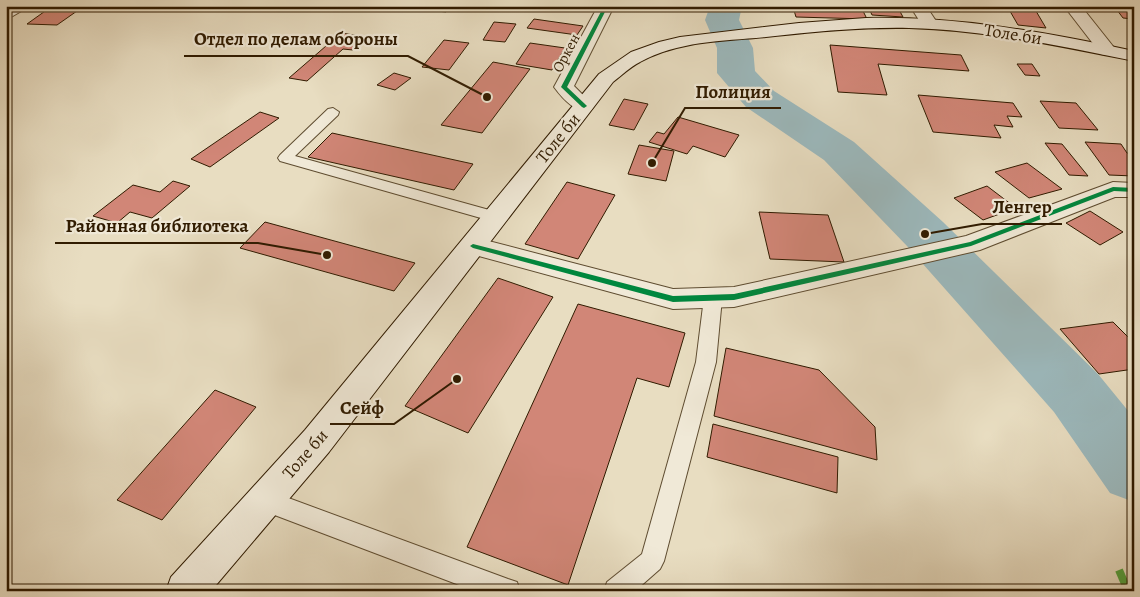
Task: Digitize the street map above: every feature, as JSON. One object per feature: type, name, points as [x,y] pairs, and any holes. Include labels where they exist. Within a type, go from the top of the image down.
[{"type":"main road","name":"Оркен","points":[[584,106],[564,87],[606,6]]},
{"type":"main road","points":[[918,6],[930,24]]},
{"type":"main road","points":[[1072,6],[1108,50]]},
{"type":"main road","name":"Толе би","points":[[184,591],[317,441],[606,78],[636,56],[665,45],[705,38],[806,27],[930,24],[985,29],[1134,56]]},
{"type":"main road","points":[[473,246],[673,299],[734,297],[971,244],[1113,188],[1134,190]]},
{"type":"lane","points":[[6,17],[25,6]]},
{"type":"lane","points":[[333,112],[284,158],[495,217]]},
{"type":"lane","points":[[616,591],[652,561],[706,362],[713,298]]},
{"type":"lane","points":[[264,500],[508,591]]},
{"type":"building","points":[[422,6],[451,6],[446,12],[420,9]]},
{"type":"building","points":[[542,6],[585,6],[583,11]]},
{"type":"building","points":[[868,6],[897,6],[903,17],[872,15]]},
{"type":"building","points":[[1007,6],[1033,6],[1046,28],[1018,25]]},
{"type":"building","points":[[1114,6],[1134,7],[1134,19],[1123,18]]},
{"type":"building","points":[[793,7],[862,9],[867,19],[796,17]]},
{"type":"building","points":[[48,9],[77,11],[57,25],[27,24]]},
{"type":"building","points":[[534,19],[583,26],[577,35],[527,28]]},
{"type":"building","points":[[494,22],[516,24],[505,42],[483,40]]},
{"type":"building","points":[[341,33],[367,37],[353,50],[343,49],[307,81],[289,78]]},
{"type":"building","points":[[444,40],[469,43],[449,70],[422,67]]},
{"type":"building","points":[[530,43],[565,48],[552,70],[516,64]]},
{"type":"building","points":[[830,45],[961,55],[969,71],[878,64],[887,95],[838,92]]},
{"type":"building","points":[[493,62],[530,69],[482,133],[441,125]]},
{"type":"building","points":[[1017,64],[1032,64],[1040,76],[1025,75]]},
{"type":"building","points":[[394,73],[411,78],[395,90],[377,85]]},
{"type":"building","points":[[918,95],[1013,103],[1022,117],[1007,116],[1013,127],[994,125],[1001,138],[933,132]]},
{"type":"building","points":[[624,99],[648,104],[634,130],[609,125]]},
{"type":"building","points":[[1040,101],[1076,103],[1098,130],[1059,128]]},
{"type":"building","points":[[260,112],[279,118],[210,167],[191,159]]},
{"type":"building","points":[[678,117],[739,135],[725,157],[693,146],[687,154],[649,142],[657,132],[664,134]]},
{"type":"building","points":[[332,133],[473,164],[454,190],[308,157]]},
{"type":"building","points":[[1085,142],[1121,144],[1127,153],[1134,154],[1134,176],[1109,175]]},
{"type":"building","points":[[1045,143],[1062,144],[1088,176],[1069,175]]},
{"type":"building","points":[[639,145],[674,151],[666,181],[628,174]]},
{"type":"building","points":[[1027,163],[1062,189],[1029,198],[995,172]]},
{"type":"building","points":[[173,181],[190,186],[152,218],[130,212],[117,223],[93,216],[133,185],[160,192]]},
{"type":"building","points":[[567,182],[615,195],[578,259],[525,244]]},
{"type":"building","points":[[987,186],[1016,208],[983,220],[954,198]]},
{"type":"building","points":[[1090,211],[1123,232],[1100,245],[1066,223]]},
{"type":"building","points":[[759,212],[828,215],[844,262],[770,259]]},
{"type":"building","points":[[265,222],[415,263],[394,291],[240,248]]},
{"type":"building","points":[[498,278],[553,297],[468,433],[405,406]]},
{"type":"building","points":[[578,304],[685,333],[669,387],[637,378],[568,585],[467,547]]},
{"type":"building","points":[[1113,322],[1134,343],[1134,369],[1099,374],[1060,329]]},
{"type":"building","points":[[726,348],[819,370],[875,427],[877,460],[714,416]]},
{"type":"building","points":[[215,390],[256,407],[162,520],[117,500]]},
{"type":"building","points":[[713,424],[838,457],[837,493],[707,457]]},
{"type":"waterway","points":[[726,6],[722,20],[735,48],[736,73],[760,99],[839,151],[925,234],[1076,393],[1134,470]]},
{"type":"marked path","points":[[1119,570],[1128,591]]},
{"type":"cycle path","points":[[584,106],[564,87],[606,6]]},
{"type":"cycle path","points":[[473,246],[673,299],[734,297],[971,244],[1113,189],[1134,190]]},
{"type":"place","name":"Отдел по делам обороны","points":[[487,97]]},
{"type":"place","name":"Полиция","points":[[652,163]]},
{"type":"place","name":"Ленгер","points":[[925,234]]},
{"type":"place","name":"Районная библиотека","points":[[327,255]]},
{"type":"place","name":"Сейф","points":[[457,379]]}]
